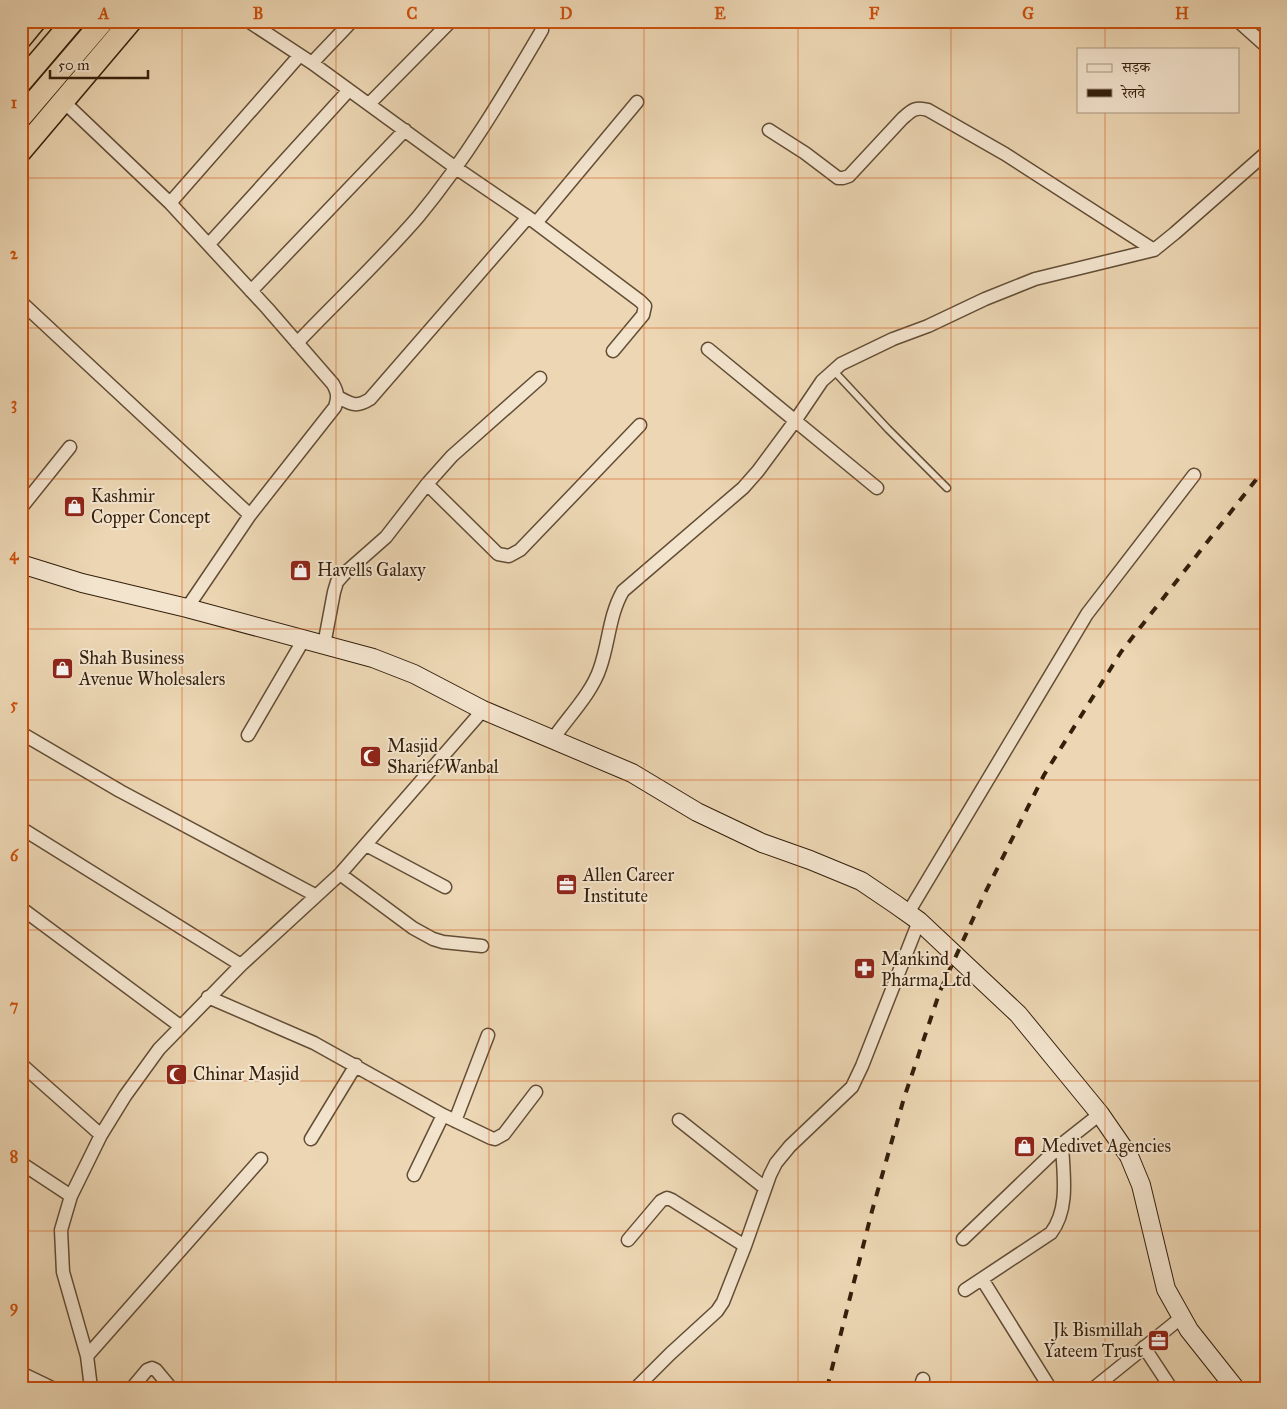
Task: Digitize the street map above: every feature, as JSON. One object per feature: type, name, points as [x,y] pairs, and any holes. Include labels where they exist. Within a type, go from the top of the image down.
[{"type":"highway","points":[[21,38],[35,21]]},
{"type":"highway","points":[[21,82],[72,21]]},
{"type":"highway","points":[[21,117],[103,21]]},
{"type":"highway","points":[[21,151],[131,21]]},
{"type":"main road","points":[[21,564],[82,582],[187,608],[382,661],[414,674],[483,710],[632,772],[697,812],[735,831],[861,882],[914,917],[1018,1014],[1100,1114],[1129,1156],[1141,1185],[1166,1290],[1189,1330],[1235,1388]]},
{"type":"street","points":[[248,21],[312,63],[456,168],[532,220],[640,301],[644,306],[643,316],[612,351]]},
{"type":"street","points":[[312,63],[352,21]]},
{"type":"street","points":[[369,104],[451,21]]},
{"type":"street","points":[[1238,21],[1266,46]]},
{"type":"street","points":[[297,343],[418,217],[456,168],[496,108],[542,30]]},
{"type":"street","points":[[170,203],[299,56]]},
{"type":"street","points":[[209,244],[349,90]]},
{"type":"street","points":[[63,101],[170,203],[209,244],[333,384],[338,397],[335,407],[250,515],[187,608]]},
{"type":"street","points":[[338,397],[357,405],[363,404],[370,399],[637,102]]},
{"type":"street","points":[[769,130],[838,178],[843,178],[849,176],[911,111],[920,107],[1005,154],[1154,250]]},
{"type":"street","points":[[251,291],[405,130]]},
{"type":"street","points":[[553,738],[594,683],[607,644],[614,610],[623,591],[743,488],[796,421],[822,381],[833,370],[841,364],[893,339],[928,326],[984,299],[1035,279],[1154,250],[1266,153]]},
{"type":"street","points":[[21,302],[250,515]]},
{"type":"street","points":[[708,349],[877,488]]},
{"type":"street","points":[[324,645],[337,582],[350,567],[386,538],[427,484],[452,456],[540,378]]},
{"type":"street","points":[[427,484],[498,554],[509,556],[520,550],[640,425]]},
{"type":"street","points":[[21,508],[70,447]]},
{"type":"street","points":[[636,1388],[670,1354],[717,1312],[723,1302],[776,1163],[790,1146],[852,1087],[862,1066],[914,917],[1087,614],[1194,475]]},
{"type":"street","points":[[248,736],[304,639]]},
{"type":"street","points":[[90,1388],[87,1356],[71,1304],[61,1262],[61,1230],[71,1196],[101,1135],[145,1067],[180,1026],[241,965],[340,874],[483,710]]},
{"type":"street","points":[[21,733],[120,791],[315,896]]},
{"type":"street","points":[[21,828],[241,965]]},
{"type":"street","points":[[366,845],[444,887]]},
{"type":"street","points":[[340,874],[413,928],[433,939],[443,942],[482,946]]},
{"type":"street","points":[[21,908],[180,1026]]},
{"type":"street","points":[[208,997],[314,1043],[449,1118],[491,1138],[500,1137],[536,1092]]},
{"type":"street","points":[[414,1175],[449,1118],[488,1035]]},
{"type":"street","points":[[21,1064],[101,1135]]},
{"type":"street","points":[[311,1139],[356,1065]]},
{"type":"street","points":[[964,1239],[1062,1144],[1100,1114]]},
{"type":"street","points":[[679,1120],[765,1188]]},
{"type":"street","points":[[966,1290],[1051,1233],[1057,1224],[1063,1209],[1064,1199],[1062,1144]]},
{"type":"street","points":[[87,1356],[261,1160]]},
{"type":"street","points":[[21,1163],[71,1196]]},
{"type":"street","points":[[628,1240],[660,1201],[667,1198],[745,1246]]},
{"type":"street","points":[[982,1279],[1050,1388]]},
{"type":"street","points":[[1094,1388],[1182,1317]]},
{"type":"street","points":[[1144,1348],[1171,1388]]},
{"type":"street","points":[[132,1388],[147,1370],[152,1368],[156,1370],[170,1388]]},
{"type":"street","points":[[21,1373],[52,1388]]},
{"type":"lane","points":[[833,370],[947,488]]},
{"type":"railway","points":[[827,1388],[872,1211],[904,1098],[940,991],[983,897],[1044,775],[1121,652],[1266,467]]},
{"type":"place","name":"Kashmir Copper Concept","points":[[75,506]]},
{"type":"place","name":"Havells Galaxy","points":[[301,570]]},
{"type":"place","name":"Shah Business Avenue Wholesalers","points":[[63,668]]},
{"type":"place","name":"Masjid Sharief Wanbal","points":[[371,756]]},
{"type":"place","name":"Allen Career Institute","points":[[567,885]]},
{"type":"place","name":"Mankind Pharma Ltd","points":[[865,969]]},
{"type":"place","name":"Chinar Masjid","points":[[177,1074]]},
{"type":"place","name":"Medivet Agencies","points":[[1025,1146]]},
{"type":"place","name":"Jk Bismillah Yateem Trust","points":[[1159,1340]]}]
